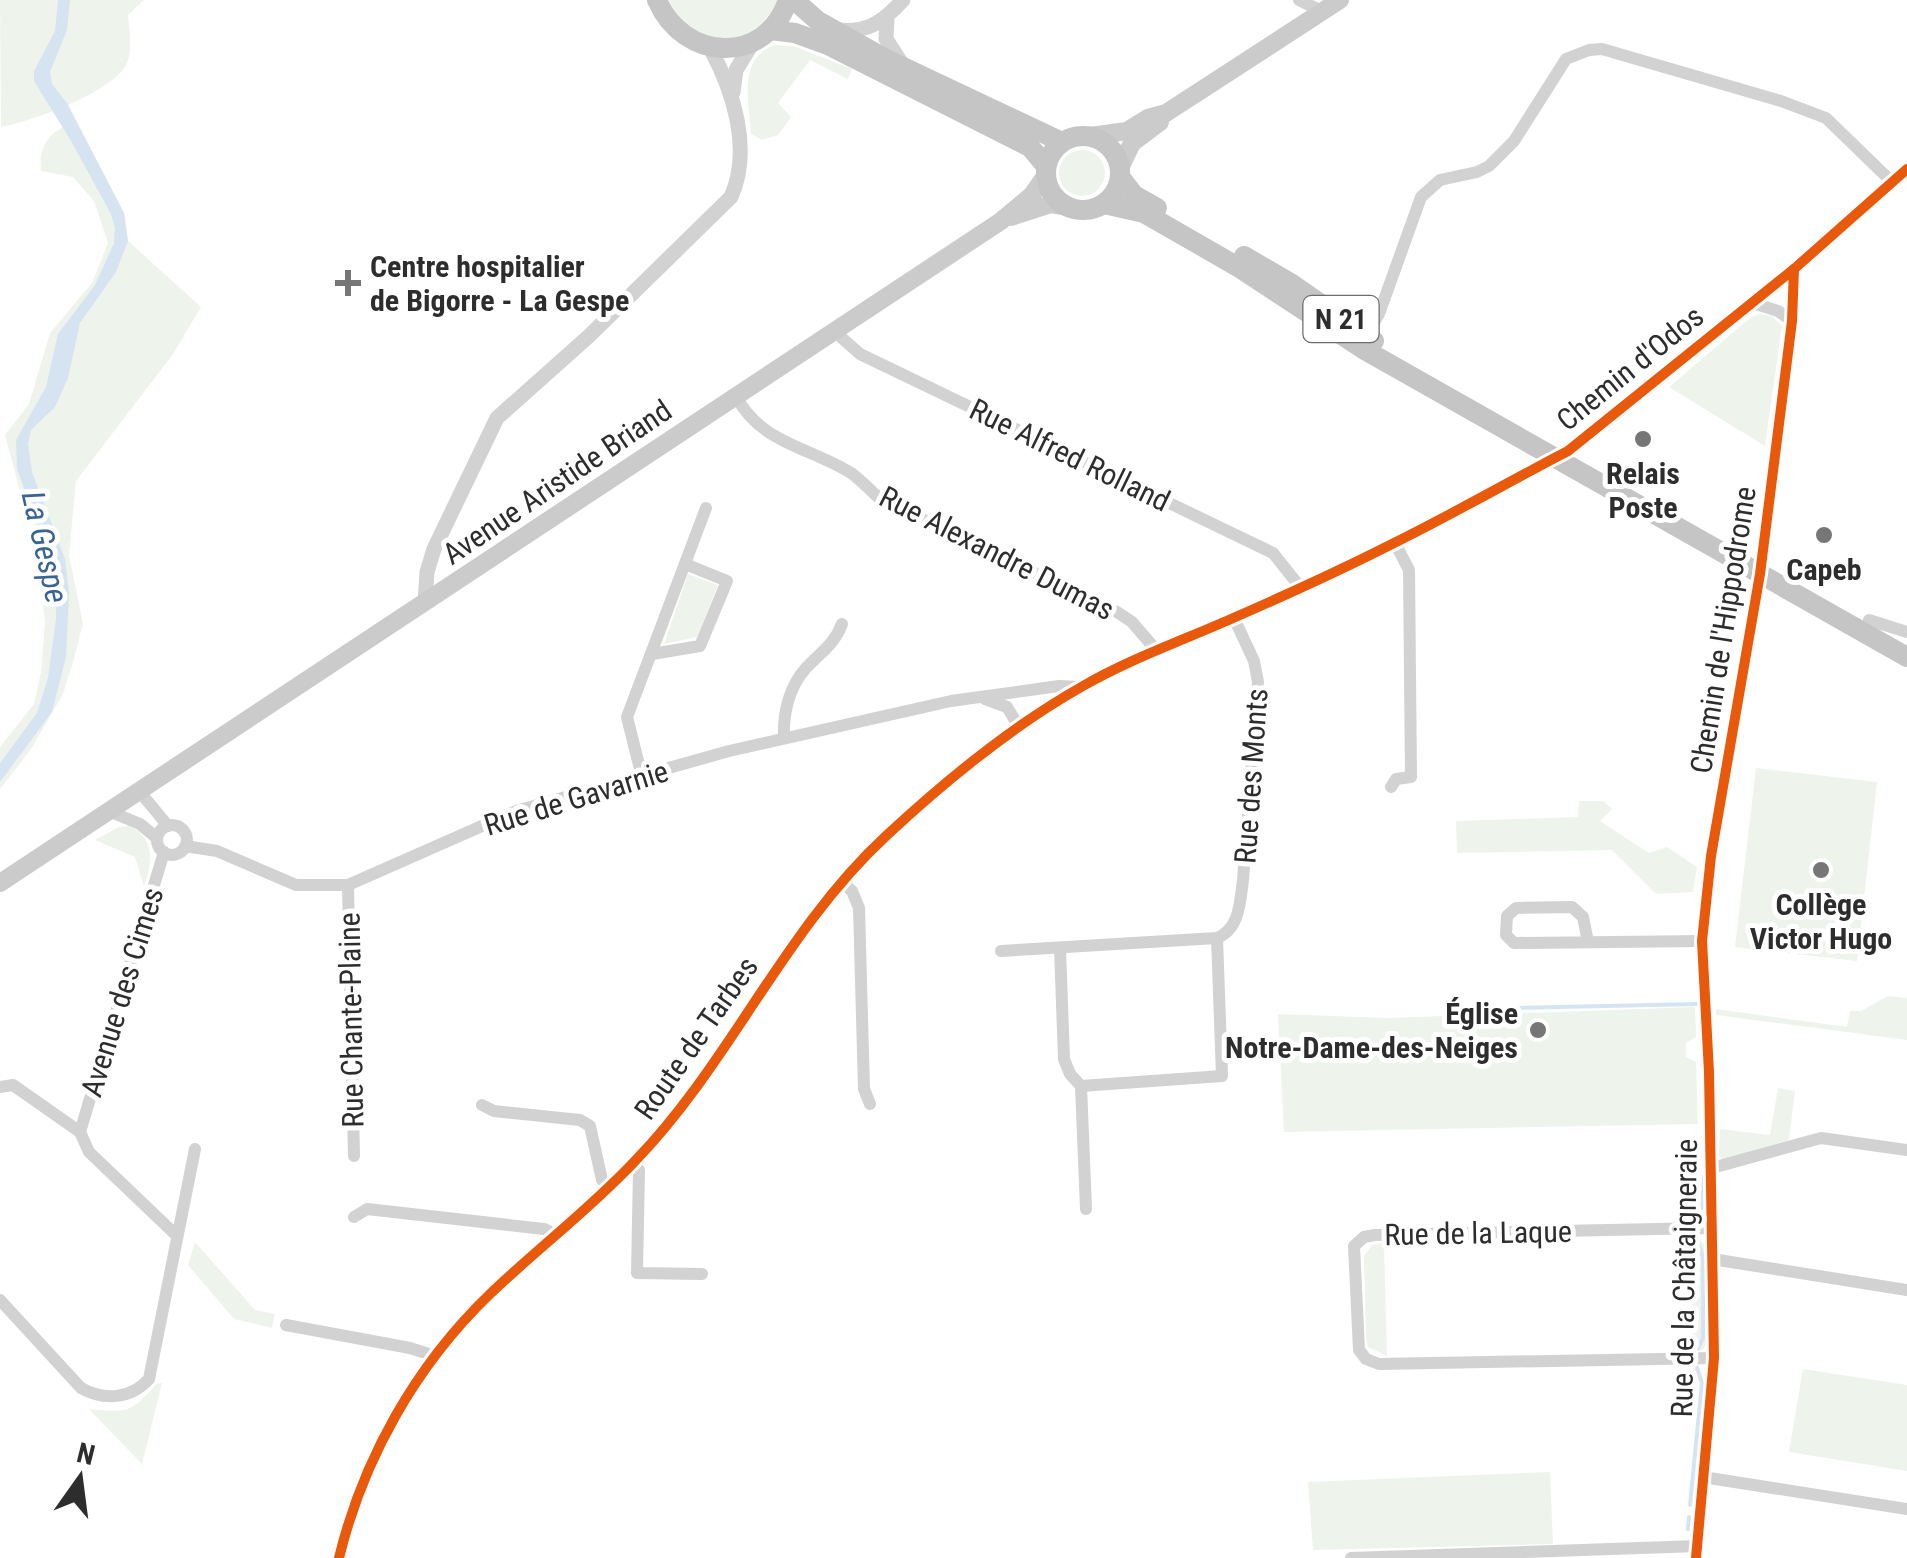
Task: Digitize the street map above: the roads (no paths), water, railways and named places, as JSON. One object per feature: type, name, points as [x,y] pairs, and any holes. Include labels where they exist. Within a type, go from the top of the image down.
[{"type":"main road","points":[[657,0],[675,30],[691,41],[710,48],[732,48],[762,36],[795,33],[1030,147],[1046,170],[1052,193],[1069,208],[1093,209],[1112,197],[1132,143],[1158,126],[1166,113]]},
{"type":"main road","points":[[762,36],[791,0],[833,30],[907,69],[1062,142]]},
{"type":"main road","points":[[1046,170],[1062,142],[1072,137],[1127,131],[1148,118],[1166,113],[1340,0]]},
{"type":"main road","points":[[1090,136],[1114,150],[1120,173]]},
{"type":"main road","name":"Avenue Aristide Briand","points":[[0,883],[1001,221],[1032,195],[1046,170]]},
{"type":"main road","name":"N 21","points":[[1120,173],[1134,195],[1292,284],[1366,336],[1561,455]]},
{"type":"main road","name":"N 21","points":[[1104,204],[1144,214],[1238,266],[1330,330],[1907,642]]},
{"type":"main road","name":"Avenue Aristide Briand","points":[[1001,221],[1041,206],[1069,208]]},
{"type":"main road","name":"N 21","points":[[1761,566],[1907,656]]},
{"type":"street","points":[[833,30],[867,30],[904,0]]},
{"type":"street","points":[[1299,0],[1322,12]]},
{"type":"street","points":[[886,18],[886,40],[907,69]]},
{"type":"street","points":[[425,602],[426,572],[434,548],[497,418],[589,336],[731,197],[741,166],[732,96],[736,70],[762,36]]},
{"type":"street","points":[[710,48],[732,96]]},
{"type":"street","points":[[1366,336],[1379,314],[1421,198],[1440,180],[1478,172],[1499,157],[1514,141],[1560,66],[1575,53],[1602,49],[1826,118],[1892,182]]},
{"type":"street","name":"Chemin d'Odos","points":[[1156,650],[1395,543],[1535,465],[1561,455],[1794,269],[1907,169]]},
{"type":"street","name":"Chemin de l'Hippodrome","points":[[1706,998],[1702,941],[1711,856],[1761,566],[1792,321],[1794,269]]},
{"type":"street","points":[[1750,302],[1778,311],[1792,321]]},
{"type":"street","name":"Rue Alfred Rolland","points":[[834,331],[860,354],[1273,554],[1300,586]]},
{"type":"street","name":"Rue Alexandre Dumas","points":[[736,396],[746,416],[759,428],[853,474],[880,500],[1118,612],[1156,650]]},
{"type":"street","points":[[642,776],[627,717],[706,508]]},
{"type":"street","points":[[1391,787],[1396,779],[1411,777],[1409,570],[1395,543]]},
{"type":"street","points":[[652,654],[700,646],[727,581],[685,564]]},
{"type":"street","name":"Rue des Monts","points":[[1218,938],[1225,936],[1239,910],[1258,682],[1254,661],[1234,618]]},
{"type":"street","points":[[1869,620],[1907,632]]},
{"type":"street","points":[[784,738],[783,718],[791,693],[804,670],[836,641],[842,624]]},
{"type":"street","name":"Route de Tarbes","points":[[338,1558],[349,1515],[376,1453],[435,1356],[488,1296],[609,1187],[682,1110],[805,926],[883,838],[1026,722],[1080,687],[1156,650]]},
{"type":"street","name":"Rue de Gavarnie","points":[[164,852],[176,854],[185,846],[217,851],[296,885],[348,885],[516,810],[872,716],[1020,691],[1080,687]]},
{"type":"street","points":[[978,697],[997,701],[1026,722],[1030,698],[1020,691]]},
{"type":"street","points":[[142,791],[168,826]]},
{"type":"street","points":[[111,812],[140,824],[157,838],[164,852]]},
{"type":"street","points":[[157,838],[168,826],[177,826],[184,832],[185,846]]},
{"type":"street","name":"Avenue des Cimes","points":[[164,852],[80,1132],[89,1152],[176,1235]]},
{"type":"street","points":[[844,882],[859,908],[864,1090],[870,1104]]},
{"type":"street","name":"Rue Chante-Plaine","points":[[348,885],[354,1156]]},
{"type":"street","points":[[1588,942],[1583,917],[1572,907],[1516,908],[1507,916],[1506,935],[1514,943],[1702,941]]},
{"type":"street","points":[[1001,951],[1218,938],[1222,1076],[1081,1086]]},
{"type":"street","points":[[1060,948],[1064,1059],[1081,1086],[1086,1209]]},
{"type":"street","name":"Rue de la Châtaigneraie","points":[[1697,1552],[1714,1358],[1706,998]]},
{"type":"street","name":"Avenue des Cimes","points":[[0,1086],[14,1086],[80,1132]]},
{"type":"street","points":[[482,1105],[494,1110],[580,1120],[590,1126],[602,1180],[609,1187]]},
{"type":"street","points":[[1712,1168],[1821,1138],[1907,1150]]},
{"type":"street","points":[[0,1300],[81,1388],[95,1396],[127,1395],[139,1390],[149,1379],[196,1149]]},
{"type":"street","points":[[634,1162],[639,1170],[637,1273],[702,1274]]},
{"type":"street","points":[[354,1217],[367,1209],[544,1229],[557,1235]]},
{"type":"street","name":"Rue de la Laque","points":[[1711,1230],[1375,1235],[1364,1236],[1354,1246],[1359,1350],[1366,1359],[1379,1364],[1714,1358]]},
{"type":"street","points":[[1712,1259],[1907,1290]]},
{"type":"street","points":[[286,1324],[435,1356]]},
{"type":"street","points":[[1703,1477],[1907,1509]]},
{"type":"street","points":[[1352,1558],[1697,1552]]},
{"type":"water","name":"La Gespe","points":[[58,0],[70,0],[67,30],[50,72],[52,84],[67,103],[124,213],[128,241],[116,272],[80,323],[68,378],[55,407],[31,430],[28,444],[32,472],[65,559],[69,593],[66,657],[52,712],[0,782],[0,763],[37,713],[48,678],[56,619],[56,595],[42,538],[17,469],[16,440],[46,387],[58,334],[95,285],[114,243],[111,214],[34,81],[34,71],[55,31]]},
{"type":"waterway","points":[[1466,1009],[1698,1004]]},
{"type":"waterway","points":[[1695,1222],[1702,1207],[1704,1177]]},
{"type":"waterway","points":[[1697,1238],[1703,1258],[1703,1338],[1698,1348]]},
{"type":"waterway","points":[[1690,1505],[1702,1383],[1697,1368]]},
{"type":"waterway","points":[[1688,1529],[1689,1517]]},
{"type":"place","name":"Centre hospitalier de Bigorre - La Gespe","points":[[348,283]]},
{"type":"place","name":"Relais Poste","points":[[1643,439]]},
{"type":"place","name":"Capeb","points":[[1824,535]]},
{"type":"place","name":"Collège Victor Hugo","points":[[1821,870]]},
{"type":"place","name":"Église Notre-Dame-des-Neiges","points":[[1538,1030]]}]
